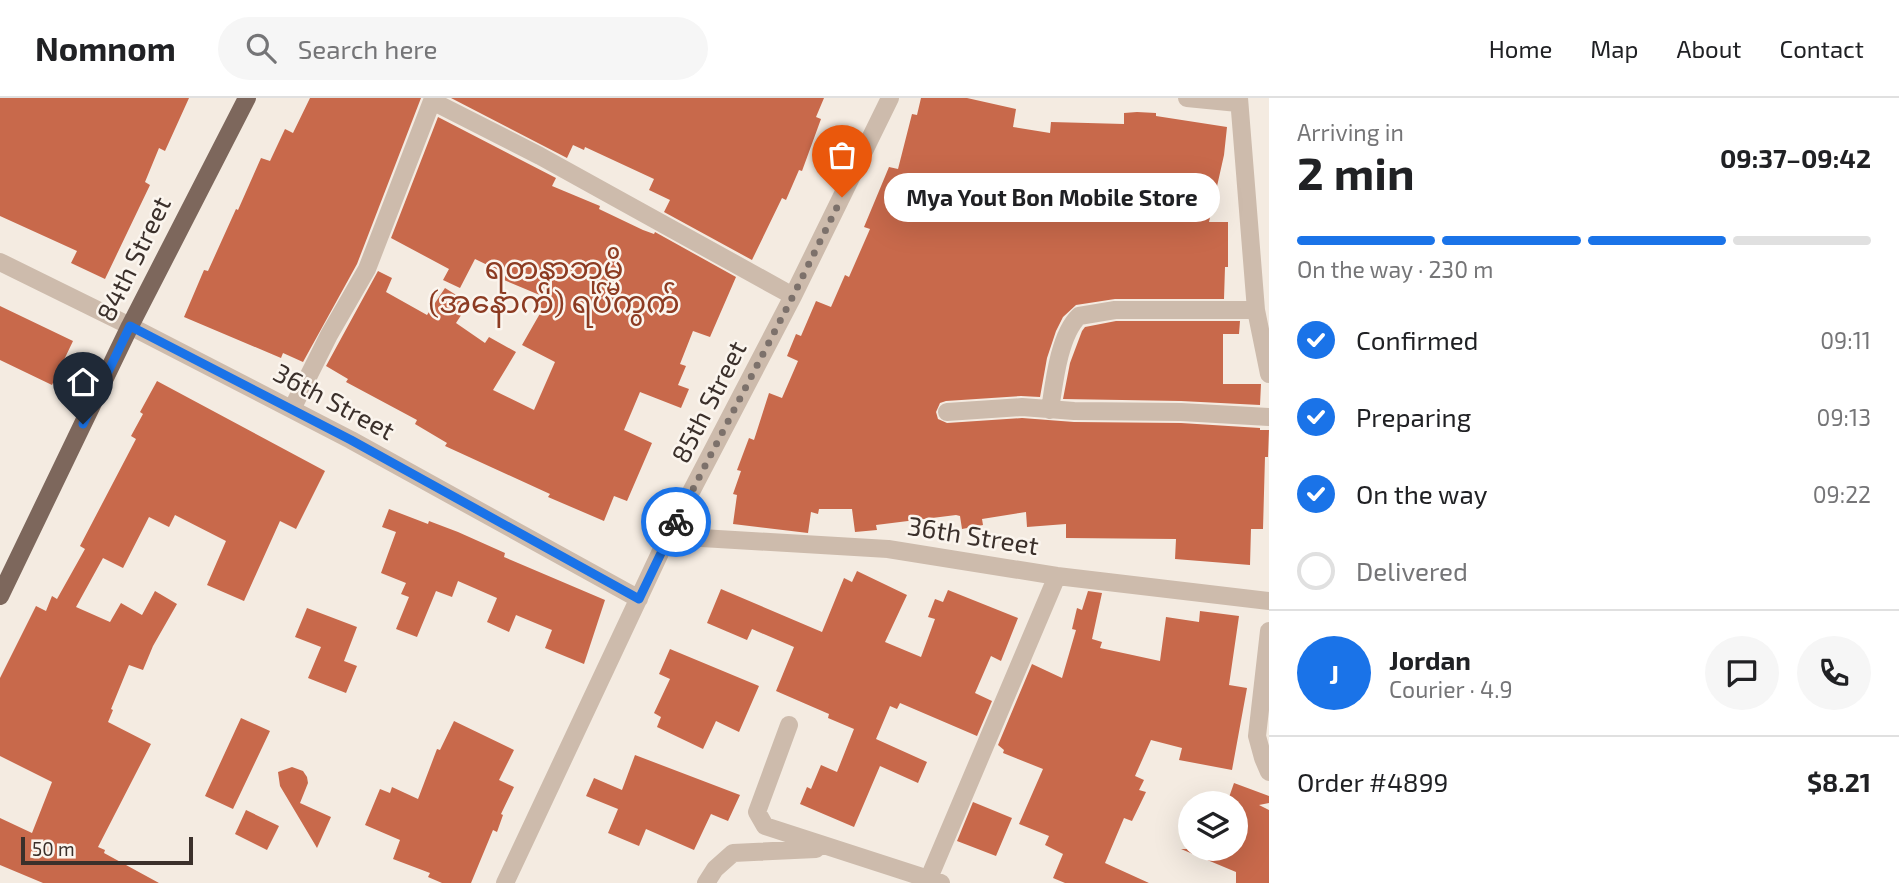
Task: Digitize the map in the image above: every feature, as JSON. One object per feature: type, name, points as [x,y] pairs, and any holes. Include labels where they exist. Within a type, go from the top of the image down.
[{"type":"main road","name":"84th Street","points":[[0,596],[130,326],[247,98]]},
{"type":"street","name":"85th Street","points":[[505,883],[668,536],[793,296],[890,98]]},
{"type":"street","points":[[1187,98],[1238,101],[1256,310],[1269,374]]},
{"type":"street","points":[[292,409],[329,335],[367,269],[428,100],[540,156],[793,296]]},
{"type":"street","name":"36th Street","points":[[0,262],[292,409],[639,599]]},
{"type":"street","points":[[1050,410],[1054,381],[1063,349],[1070,328],[1079,316],[1115,310],[1256,310]]},
{"type":"street","points":[[947,412],[1023,407],[1269,417]]},
{"type":"street","name":"36th Street","points":[[668,536],[888,549],[1057,576],[1269,601]]},
{"type":"street","points":[[789,725],[757,812],[765,827],[935,881],[1057,576]]},
{"type":"street","points":[[1269,631],[1257,736],[1269,772]]},
{"type":"street","points":[[706,883],[715,869],[733,853],[799,848],[832,849],[878,861]]},
{"type":"building","points":[[0,98],[189,98],[165,151],[159,148],[145,182],[150,185],[105,279],[71,263],[77,251],[0,216]]},
{"type":"building","points":[[310,98],[421,98],[357,264],[303,362],[283,353],[281,358],[184,317],[204,270],[208,271],[261,158],[270,161],[285,129],[293,133]]},
{"type":"building","points":[[451,98],[824,98],[816,117],[821,119],[802,171],[799,170],[786,200],[782,198],[752,260],[664,212],[670,200],[649,190],[654,179],[585,147],[584,150],[573,145],[567,158]]},
{"type":"building","points":[[921,98],[967,98],[1016,109],[1013,127],[1050,133],[1051,122],[1124,124],[1124,113],[1137,112],[1156,113],[1156,116],[1227,127],[1224,155],[1209,222],[1228,222],[1228,267],[1225,267],[1224,299],[1115,299],[1076,305],[1063,317],[1056,331],[1047,358],[1040,397],[946,401],[940,403],[936,412],[938,419],[947,423],[1022,418],[1074,422],[1181,423],[1269,430],[1268,457],[1265,457],[1263,529],[1251,529],[1250,565],[1175,559],[1176,539],[1066,538],[1066,524],[1027,527],[1026,512],[982,519],[983,525],[962,529],[960,516],[956,515],[876,525],[877,530],[855,532],[852,509],[819,509],[818,514],[811,512],[808,533],[733,524],[737,495],[733,494],[741,471],[737,470],[749,438],[754,440],[769,393],[782,398],[798,361],[787,356],[796,334],[801,336],[816,301],[831,307],[845,275],[849,277],[870,229],[864,227],[889,167],[898,169],[912,114],[917,115]]},
{"type":"building","points":[[438,117],[556,178],[552,186],[600,206],[599,209],[643,230],[654,234],[655,232],[736,277],[710,337],[693,331],[680,364],[686,366],[678,385],[689,389],[681,408],[640,392],[624,430],[652,443],[627,501],[614,496],[604,521],[548,497],[550,494],[445,446],[447,443],[415,424],[417,420],[346,382],[348,379],[326,366],[378,271],[392,278],[386,292],[427,315],[445,288],[469,303],[456,323],[485,343],[489,337],[516,352],[493,390],[534,410],[555,362],[522,345],[542,310],[536,307],[542,296],[504,280],[506,274],[475,259],[460,288],[443,280],[449,269],[391,238]]},
{"type":"building","points":[[0,306],[73,341],[52,385],[0,360]]},
{"type":"building","points":[[1116,321],[1240,321],[1239,334],[1223,334],[1223,384],[1261,384],[1260,405],[1063,399],[1070,363],[1082,331],[1085,327]]},
{"type":"building","points":[[157,381],[325,471],[296,529],[280,521],[244,601],[207,585],[226,541],[175,515],[169,527],[149,517],[123,568],[103,558],[76,607],[110,622],[121,603],[142,615],[155,591],[177,604],[153,646],[143,670],[129,665],[111,709],[113,710],[108,722],[151,744],[98,847],[105,850],[104,853],[159,883],[43,883],[0,865],[0,818],[32,833],[52,782],[0,756],[0,678],[36,606],[46,611],[52,596],[57,599],[85,549],[80,546],[136,439],[131,436],[143,414],[140,412]]},
{"type":"building","points":[[389,509],[458,532],[505,553],[504,557],[605,600],[584,664],[545,648],[552,630],[516,615],[509,632],[487,622],[497,598],[458,581],[452,597],[436,591],[417,637],[396,629],[409,597],[401,594],[406,583],[381,573],[396,532],[382,527]]},
{"type":"building","points":[[857,571],[907,595],[885,642],[921,657],[935,619],[928,617],[935,599],[943,602],[948,590],[1018,618],[1001,661],[991,656],[975,693],[992,701],[977,736],[900,703],[897,709],[890,706],[876,739],[927,762],[918,783],[880,766],[854,827],[800,804],[807,787],[811,789],[821,765],[837,772],[854,729],[828,718],[829,714],[776,691],[794,647],[752,629],[747,640],[707,623],[721,589],[822,632],[844,578],[852,582]]},
{"type":"building","points":[[1088,591],[1102,593],[1092,639],[1102,642],[1100,648],[1160,661],[1166,617],[1199,622],[1200,611],[1239,616],[1229,685],[1247,688],[1232,770],[1179,760],[1182,748],[1151,740],[1135,776],[1144,780],[1139,790],[1146,792],[1132,821],[1124,818],[1105,863],[1149,883],[1065,883],[1053,878],[1063,854],[1045,845],[1049,836],[1019,824],[1043,769],[1003,753],[1004,750],[998,745],[1032,664],[1062,678],[1076,630],[1072,629],[1077,608],[1082,610]]},
{"type":"building","points":[[307,608],[357,627],[344,661],[357,666],[346,693],[308,678],[321,647],[295,637]]},
{"type":"building","points":[[670,649],[759,686],[739,732],[716,721],[703,749],[657,727],[661,717],[654,713],[670,679],[659,674]]},
{"type":"building","points":[[241,718],[270,731],[233,809],[205,796]]},
{"type":"building","points":[[454,721],[514,750],[499,780],[514,787],[501,814],[503,815],[497,832],[493,830],[471,883],[442,883],[428,877],[430,873],[393,859],[400,840],[365,825],[380,789],[390,793],[392,787],[418,799],[437,749],[440,750]]},
{"type":"building","points":[[635,755],[740,795],[728,821],[711,814],[694,850],[646,829],[639,846],[608,833],[618,809],[586,796],[594,778],[622,790]]},
{"type":"building","points":[[292,767],[303,771],[307,777],[308,783],[300,803],[331,817],[317,848],[280,786],[278,772]]},
{"type":"building","points":[[1234,783],[1269,796],[1269,803],[1259,805],[1269,810],[1269,883],[1236,883],[1236,872],[1210,861],[1248,861],[1248,791],[1231,791]]},
{"type":"building","points":[[973,802],[1012,818],[996,856],[957,841]]},
{"type":"building","points":[[246,810],[279,826],[267,850],[235,834]]},
{"type":"way so far","points":[[676,522],[842,197]]},
{"type":"place","name":"Mya Yout Bon Mobile Store","points":[[842,197]]},
{"type":"district","name":"ရတနာဘုမ္မိ (အနောက်) ရပ်ကွက်","points":[[554,286]]},
{"type":"route","points":[[83,424],[130,326],[351,440],[639,599],[676,522]]}]
